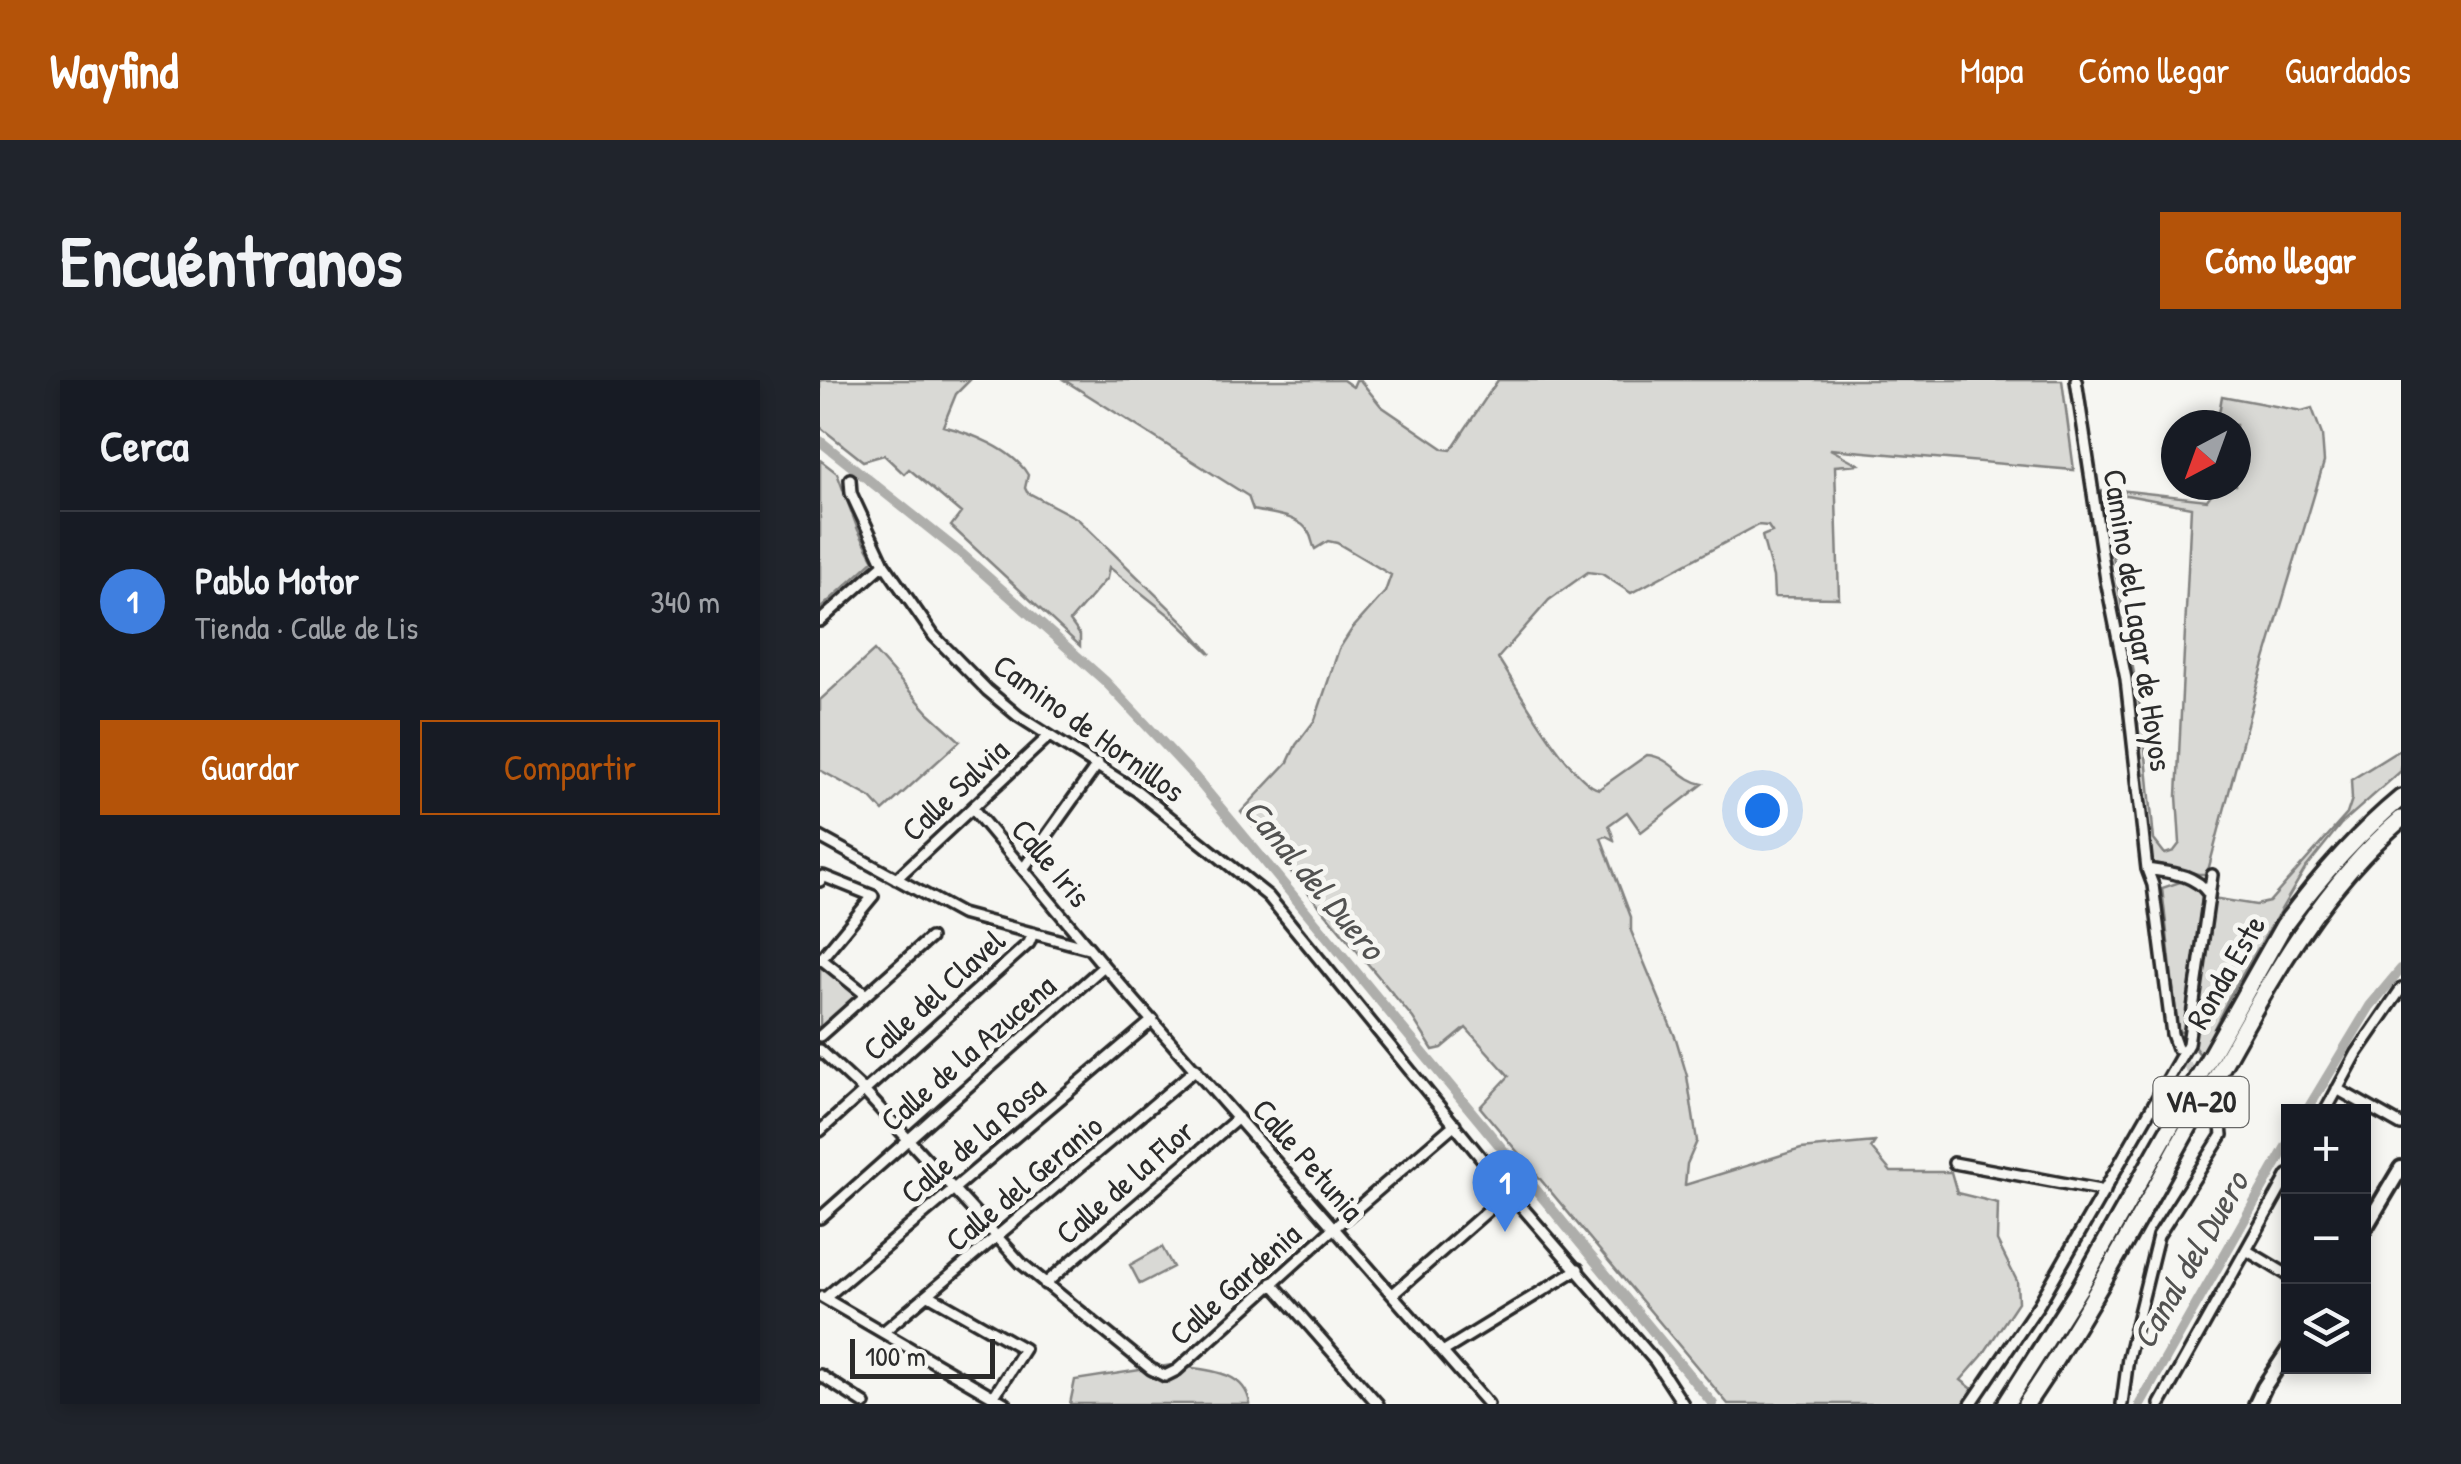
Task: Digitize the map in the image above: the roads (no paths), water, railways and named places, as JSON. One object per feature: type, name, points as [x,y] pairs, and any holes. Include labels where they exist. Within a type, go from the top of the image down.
[{"type":"highway","name":"Ronda Este","points":[[2006,1404],[2079,1288],[2284,925],[2365,828],[2401,798]]},
{"type":"highway","name":"Ronda Este","points":[[2026,1404],[2089,1305],[2287,951],[2360,857],[2401,819]]},
{"type":"street","name":"Camino del Lagar de Hoyos","points":[[2076,380],[2106,580],[2126,679],[2147,868],[2154,885],[2176,1048]]},
{"type":"street","name":"Camino de Hornillos","points":[[850,479],[851,493],[884,564],[934,636],[986,690],[1048,737],[1098,764],[1167,814],[1268,896],[1509,1192],[1655,1360],[1683,1404]]},
{"type":"street","points":[[820,621],[884,564]]},
{"type":"street","name":"Calle Salvia","points":[[896,879],[1048,737]]},
{"type":"street","points":[[1023,869],[1098,764]]},
{"type":"street","name":"Calle Iris","points":[[973,809],[1090,949]]},
{"type":"street","points":[[820,837],[961,914],[1090,949]]},
{"type":"street","points":[[2147,868],[2188,877],[2208,893]]},
{"type":"street","points":[[1971,1404],[2040,1304],[2188,1044],[2212,874]]},
{"type":"street","points":[[822,879],[873,896],[821,958],[866,995]]},
{"type":"street","name":"Calle del Clavel","points":[[820,1131],[1029,942],[1033,933]]},
{"type":"street","points":[[820,1036],[930,938]]},
{"type":"street","name":"Calle Petunia","points":[[1090,949],[1488,1404]]},
{"type":"street","name":"Calle de la Azucena","points":[[820,1218],[1104,966]]},
{"type":"street","points":[[2329,1104],[2374,1026],[2401,990]]},
{"type":"street","name":"Calle de la Rosa","points":[[822,1297],[1153,1020]]},
{"type":"street","name":"Calle Gardenia","points":[[820,1050],[1045,1284],[1151,1369],[1166,1376],[1455,1124]]},
{"type":"street","name":"Calle del Geranio","points":[[883,1332],[1196,1070]]},
{"type":"street","points":[[2337,1089],[2401,1125]]},
{"type":"street","points":[[2122,1404],[2128,1358],[2158,1236],[2222,1135],[2220,1117]]},
{"type":"street","name":"Calle de la Flor","points":[[1045,1284],[1238,1118]]},
{"type":"street","points":[[1954,1163],[2105,1190]]},
{"type":"street","points":[[2371,1218],[2401,1168]]},
{"type":"street","points":[[2160,1404],[2281,1188]]},
{"type":"street","points":[[1393,1294],[1509,1192]]},
{"type":"street","points":[[2246,1250],[2281,1272]]},
{"type":"street","points":[[1444,1351],[1578,1269]]},
{"type":"street","points":[[1272,1283],[1378,1404]]},
{"type":"street","points":[[930,1295],[1024,1349],[994,1396]]},
{"type":"street","points":[[822,1297],[1006,1404]]},
{"type":"street","points":[[2255,1403],[2281,1361]]},
{"type":"street","points":[[820,1375],[865,1404]]},
{"type":"street","points":[[839,1404],[848,1393]]},
{"type":"waterway","name":"Canal del Duero","points":[[820,441],[963,555],[1105,681],[1195,777],[1713,1404]]},
{"type":"waterway","name":"Canal del Duero","points":[[2311,1104],[2370,1006],[2401,969]]},
{"type":"waterway","name":"Canal del Duero","points":[[2140,1404],[2281,1155]]},
{"type":"tunnel","points":[[2179,1052],[2220,1117]]},
{"type":"place","name":"Pablo Motor","points":[[1505,1232]]}]
